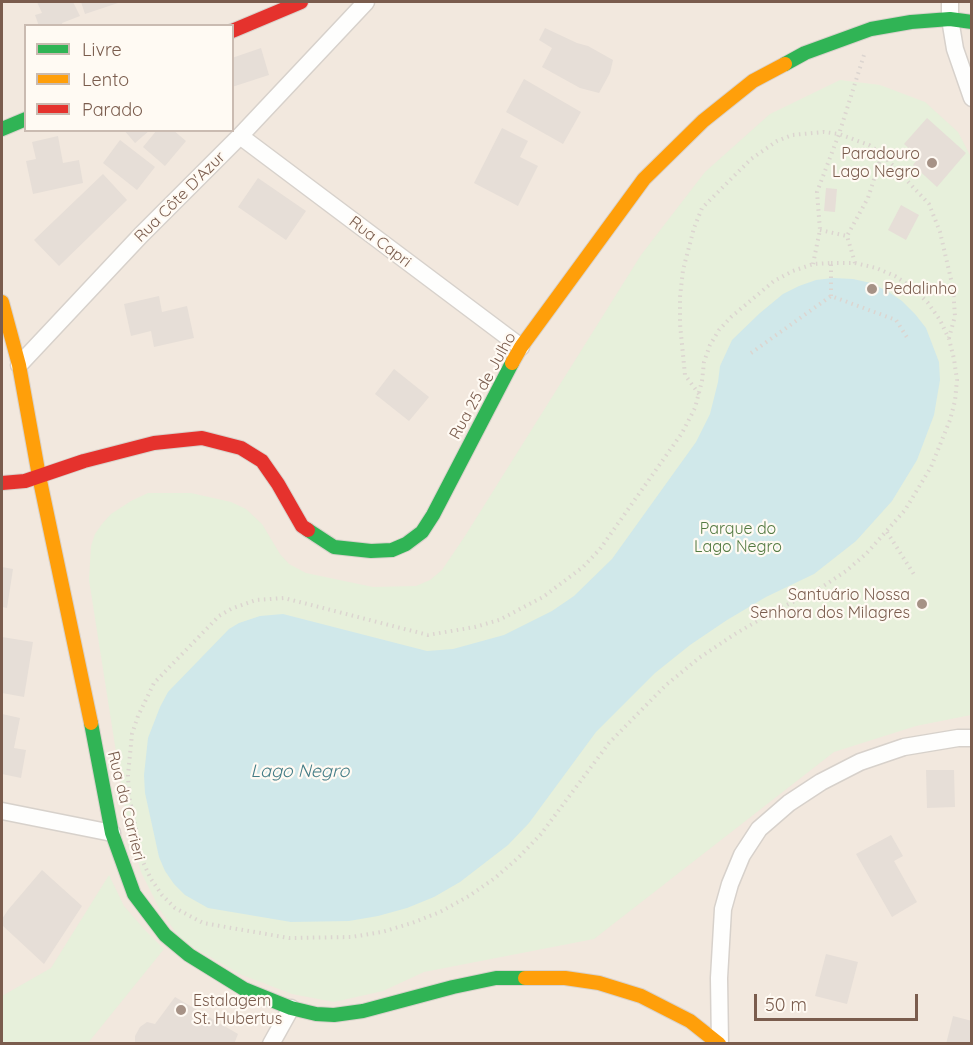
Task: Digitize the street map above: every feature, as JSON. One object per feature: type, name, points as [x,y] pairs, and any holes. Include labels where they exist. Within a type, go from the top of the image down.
[{"type":"street","points":[[234,30],[301,2]]},
{"type":"street","name":"Rua Côte D'Azur","points":[[19,365],[366,2]]},
{"type":"street","points":[[950,2],[955,49],[972,98]]},
{"type":"street","name":"Rua 25 de Julho","points":[[2,483],[25,482],[84,461],[154,443],[202,438],[241,448],[262,461],[302,526],[322,542],[350,550],[392,550],[406,544],[422,532],[521,347],[644,179],[703,121],[753,81],[805,53],[871,29],[911,22],[950,19],[972,22]]},
{"type":"street","points":[[2,129],[24,119]]},
{"type":"street","name":"Rua Capri","points":[[240,136],[521,347]]},
{"type":"street","name":"Rua da Carrieri","points":[[2,302],[19,365],[39,476],[112,833],[124,872],[134,894],[165,935],[189,955],[244,989],[291,1008],[316,1014],[347,1014],[496,978],[565,978],[599,983],[641,996],[690,1021],[720,1044]]},
{"type":"street","points":[[720,1044],[719,978],[723,909],[742,855],[759,829],[789,802],[860,762],[904,747],[958,738],[972,738]]},
{"type":"street","points":[[2,811],[112,833]]},
{"type":"street","points":[[271,1044],[291,1008]]},
{"type":"path","points":[[813,264],[820,230],[817,192],[839,134],[871,29]]},
{"type":"path","points":[[699,394],[685,375],[680,297],[687,249],[702,208],[751,159],[777,141],[808,132],[839,134],[855,138],[882,154],[929,204],[948,261],[955,307],[949,339]]},
{"type":"path","points":[[855,263],[847,236],[868,198],[882,154]]},
{"type":"path","points":[[820,230],[847,236]]},
{"type":"path","points":[[831,263],[831,296]]},
{"type":"path","points":[[831,263],[855,263],[876,268],[895,276],[913,288],[940,320],[949,339],[957,380],[950,420],[932,467],[919,489],[887,532],[867,553],[830,582],[735,634],[699,658],[666,685],[609,743],[541,834],[519,857],[486,884],[441,912],[412,923],[372,934],[320,939],[289,938],[203,923],[175,908],[162,895],[143,862],[129,796],[128,765],[132,734],[154,682],[219,616],[237,606],[256,600],[284,598],[428,635],[475,627],[522,609],[564,583],[600,549],[682,433],[695,408],[699,394],[704,362],[710,345],[719,330],[731,317],[774,281],[813,264],[831,263]]},
{"type":"path","points":[[831,296],[896,320],[908,339]]},
{"type":"path","points":[[751,353],[831,296]]},
{"type":"path","points":[[887,532],[915,576]]},
{"type":"shaded area","points":[[2,2],[971,2],[971,1043],[2,1044]]},
{"type":"green space","name":"Parque do Lago Negro","points":[[840,80],[880,85],[925,102],[958,132],[971,157],[971,715],[916,726],[834,752],[594,939],[424,972],[383,991],[334,1002],[292,994],[242,975],[182,941],[160,910],[141,872],[127,822],[89,580],[91,546],[102,524],[111,514],[148,493],[191,493],[231,502],[246,509],[262,524],[280,554],[289,564],[306,573],[373,587],[416,586],[430,580],[442,570],[465,536],[641,255],[705,172],[770,114]]},
{"type":"green space","points":[[109,875],[124,906],[164,949],[88,1043],[2,1043],[2,996],[51,968]]},
{"type":"water","name":"Lago Negro","points":[[833,278],[871,283],[902,301],[926,328],[939,362],[940,380],[934,415],[917,460],[892,501],[856,541],[814,574],[766,597],[727,620],[690,645],[655,673],[596,732],[529,823],[508,845],[460,882],[434,897],[378,916],[349,921],[291,922],[208,908],[185,895],[174,884],[159,857],[145,793],[144,775],[148,738],[168,692],[229,629],[260,616],[283,614],[427,651],[453,649],[504,635],[552,611],[574,596],[612,559],[696,442],[710,414],[720,366],[732,340],[783,294],[816,280]]},
{"type":"building","points":[[37,2],[73,2],[80,16],[62,24],[38,24],[35,15],[42,13]]},
{"type":"building","points":[[81,2],[121,2],[85,14]]},
{"type":"building","points":[[545,28],[588,46],[613,60],[610,73],[599,93],[580,88],[542,67],[552,48],[539,40]]},
{"type":"building","points":[[261,48],[269,75],[234,86],[234,57]]},
{"type":"building","points":[[524,79],[581,112],[563,144],[506,112]]},
{"type":"building","points":[[927,118],[966,153],[937,187],[913,165],[919,157],[904,144]]},
{"type":"building","points":[[502,128],[528,141],[520,157],[538,166],[518,206],[474,183]]},
{"type":"building","points":[[126,132],[148,132],[135,143]]},
{"type":"building","points":[[155,132],[175,132],[186,141],[165,166],[143,147]]},
{"type":"building","points":[[58,136],[63,163],[79,160],[83,183],[33,194],[26,161],[36,159],[32,142]]},
{"type":"building","points":[[120,140],[155,167],[137,190],[103,163]]},
{"type":"building","points":[[103,174],[127,200],[59,266],[34,240]]},
{"type":"building","points":[[258,178],[306,211],[286,240],[238,207]]},
{"type":"building","points":[[826,188],[837,189],[835,212],[824,211]]},
{"type":"building","points":[[901,205],[919,215],[906,240],[888,230]]},
{"type":"building","points":[[159,296],[162,312],[187,306],[194,338],[154,347],[151,331],[131,336],[124,304]]},
{"type":"building","points":[[394,369],[429,397],[409,421],[375,394]]},
{"type":"building","points":[[2,567],[13,569],[7,608],[2,607]]},
{"type":"building","points":[[2,637],[33,642],[24,697],[2,693]]},
{"type":"building","points":[[2,714],[20,718],[14,748],[26,750],[21,778],[2,774]]},
{"type":"building","points":[[926,770],[954,770],[955,807],[927,808]]},
{"type":"building","points":[[891,835],[903,856],[894,861],[917,902],[892,917],[856,854]]},
{"type":"building","points":[[42,870],[82,906],[44,964],[2,925],[2,919],[8,910]]},
{"type":"building","points":[[826,954],[858,962],[847,1004],[815,996]]},
{"type":"building","name":"Estalagem St. Hubertus","points":[[175,997],[238,1034],[234,1044],[135,1044],[135,1036],[140,1027],[147,1022],[155,1024]]},
{"type":"building","points":[[953,1016],[972,1021],[972,1044],[946,1044]]},
{"type":"traffic: fast","points":[[785,64],[805,53],[871,29],[911,22],[950,19],[972,22]]},
{"type":"traffic: fast","points":[[2,129],[24,120]]},
{"type":"traffic: fast","points":[[308,530],[334,547],[371,551],[392,550],[406,544],[422,532],[512,363]]},
{"type":"traffic: fast","points":[[91,723],[112,833],[134,894],[165,935],[189,955],[244,989],[291,1008],[316,1014],[334,1015],[363,1011],[496,978],[525,978]]},
{"type":"traffic: slow","points":[[512,363],[521,347],[644,179],[703,121],[753,81],[785,64]]},
{"type":"traffic: slow","points":[[2,302],[19,365],[39,476],[91,723]]},
{"type":"traffic: slow","points":[[525,978],[565,978],[599,983],[641,996],[690,1021],[719,1044]]},
{"type":"traffic: jam","points":[[234,30],[301,2]]},
{"type":"traffic: jam","points":[[2,483],[25,481],[84,461],[154,443],[202,438],[241,448],[262,461],[302,526],[308,530]]},
{"type":"place","name":"Paradouro Lago Negro","points":[[932,163]]},
{"type":"place","name":"Pedalinho","points":[[872,289]]},
{"type":"place","name":"Santuário Nossa Senhora dos Milagres","points":[[922,604]]},
{"type":"place","name":"Estalagem St. Hubertus","points":[[181,1010]]}]
